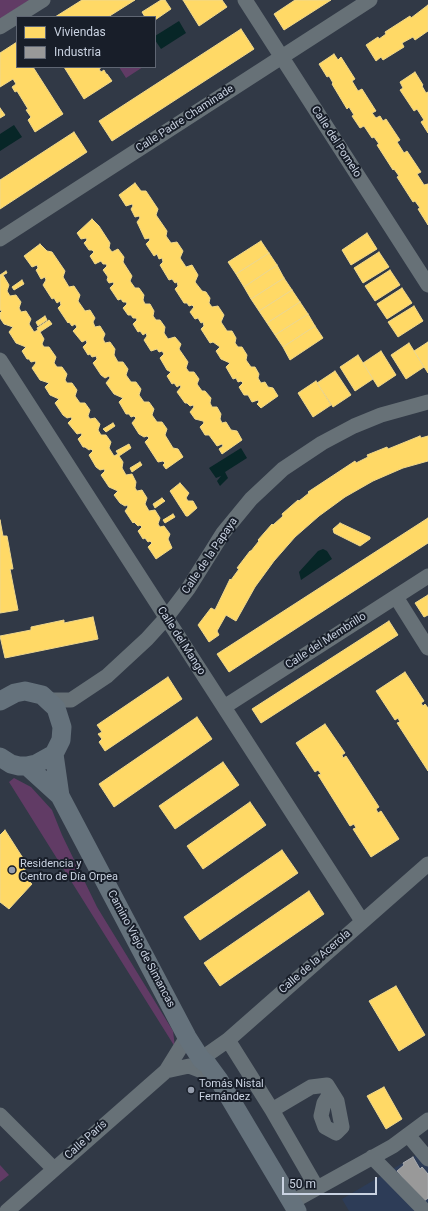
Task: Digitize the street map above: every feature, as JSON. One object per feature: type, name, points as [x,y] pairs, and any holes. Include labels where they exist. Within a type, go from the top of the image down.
[{"type":"main road","points":[[0,757],[11,764],[27,766],[41,762],[54,754],[61,740],[62,727],[60,715],[49,700],[33,692],[5,693]]},
{"type":"main road","name":"Camino Viejo de Simancas","points":[[54,754],[60,796]]},
{"type":"main road","name":"Camino Viejo de Simancas","points":[[27,766],[60,796],[234,1127],[245,1133],[281,1194],[292,1209]]},
{"type":"main road","name":"Camino Viejo de Simancas","points":[[202,1065],[208,1065],[219,1080],[292,1209]]},
{"type":"street","points":[[18,16],[43,0]]},
{"type":"street","name":"Calle del Pomelo","points":[[245,0],[428,284]]},
{"type":"street","name":"Calle Padre Chaminade","points":[[0,239],[370,0]]},
{"type":"street","points":[[0,28],[16,18]]},
{"type":"street","name":"Calle del Mango","points":[[0,360],[362,921]]},
{"type":"street","name":"Calle de la Papaya","points":[[71,700],[107,676],[147,639],[166,618],[188,589],[224,533],[251,498],[283,469],[322,443],[354,426],[382,415],[428,402]]},
{"type":"street","name":"Calle del Membrillo","points":[[224,707],[428,576]]},
{"type":"street","points":[[396,597],[428,648]]},
{"type":"street","points":[[49,700],[71,700],[62,727]]},
{"type":"street","name":"Calle de la Acerola","points":[[202,1065],[228,1040],[428,864]]},
{"type":"street","name":"Calle París","points":[[7,1211],[166,1071],[188,1037]]},
{"type":"street","points":[[228,1040],[272,1110],[317,1188]]},
{"type":"street","name":"Calle París","points":[[166,1071],[202,1065]]},
{"type":"street","points":[[272,1110],[311,1087],[327,1085],[330,1092]]},
{"type":"street","points":[[0,1115],[54,1170]]},
{"type":"street","points":[[292,1209],[317,1188],[408,1135],[428,1120]]},
{"type":"street","points":[[408,1135],[428,1159]]},
{"type":"street","points":[[372,1157],[425,1211],[428,1209]]},
{"type":"shaded area","points":[[0,0],[30,0],[0,19]]},
{"type":"shaded area","points":[[179,21],[186,33],[161,49],[156,42],[156,35]]},
{"type":"shaded area","points":[[120,68],[141,68],[126,78]]},
{"type":"shaded area","points":[[14,125],[22,137],[0,151],[0,134]]},
{"type":"shaded area","points":[[241,448],[247,458],[225,472],[228,478],[220,486],[217,481],[221,476],[216,478],[209,468]]},
{"type":"shaded area","points":[[323,549],[327,551],[332,559],[301,580],[299,572],[318,551]]},
{"type":"shaded area","points":[[14,778],[31,787],[52,810],[62,835],[97,907],[173,1031],[175,1047],[9,782]]},
{"type":"shaded area","points":[[428,1148],[428,1211],[349,1211],[342,1199]]},
{"type":"shaded area","points":[[0,1165],[9,1175],[0,1182]]},
{"type":"building: Viviendas","points":[[82,0],[135,0],[110,16],[57,16]]},
{"type":"building: Viviendas","points":[[161,0],[165,0],[171,9],[156,19],[156,16],[144,16],[142,12]]},
{"type":"building: Viviendas","points":[[183,0],[222,0],[227,7],[199,26]]},
{"type":"building: Viviendas","points":[[295,0],[331,0],[284,30],[274,14]]},
{"type":"building: Viviendas","points":[[428,5],[428,31],[415,40],[413,37],[402,43],[404,47],[383,60],[381,57],[376,61],[366,45],[378,37],[379,39],[386,34],[385,32],[410,16],[411,18]]},
{"type":"building: Viviendas","points":[[241,29],[254,49],[112,141],[99,121]]},
{"type":"building: Viviendas","points":[[16,43],[16,68],[34,68],[63,114],[35,132],[28,120],[31,117],[26,110],[28,109],[17,91],[15,92],[12,87],[16,84],[13,79],[0,87],[0,53]]},
{"type":"building: Viviendas","points":[[334,54],[338,60],[341,57],[355,79],[352,81],[358,91],[362,89],[376,111],[372,113],[376,118],[380,116],[383,121],[386,119],[400,140],[397,142],[404,153],[407,151],[421,172],[417,174],[424,185],[428,184],[428,225],[418,209],[420,208],[415,201],[413,202],[397,177],[399,176],[394,169],[393,170],[377,145],[379,144],[374,137],[372,138],[364,126],[360,128],[352,116],[354,115],[349,107],[347,109],[329,76],[327,77],[319,64]]},
{"type":"building: Viviendas","points":[[65,68],[100,68],[99,69],[101,72],[104,70],[112,81],[84,99]]},
{"type":"building: Viviendas","points":[[415,72],[426,93],[428,92],[428,133],[421,122],[424,120],[417,109],[414,111],[400,90],[403,88],[400,82]]},
{"type":"building: Viviendas","points":[[0,108],[5,115],[0,118]]},
{"type":"building: Viviendas","points":[[74,132],[87,152],[0,209],[0,180]]},
{"type":"building: Viviendas","points":[[135,183],[141,191],[146,191],[158,209],[156,215],[167,231],[166,236],[171,243],[177,242],[183,251],[180,258],[186,267],[192,265],[198,275],[195,282],[202,291],[206,292],[210,298],[209,303],[212,307],[218,306],[224,315],[221,322],[227,331],[232,331],[236,338],[235,343],[238,347],[242,347],[247,355],[246,360],[251,367],[255,367],[259,374],[258,378],[261,383],[265,382],[268,387],[273,388],[278,396],[261,408],[257,404],[259,402],[258,400],[252,402],[248,395],[244,395],[239,387],[243,383],[241,381],[238,382],[236,378],[233,379],[226,367],[230,363],[221,359],[216,351],[220,347],[213,342],[210,343],[201,329],[204,326],[203,322],[201,323],[198,318],[195,319],[190,312],[194,307],[184,303],[175,289],[178,286],[177,282],[175,283],[172,279],[169,280],[160,265],[163,262],[162,258],[159,259],[157,254],[154,256],[146,244],[150,240],[149,238],[145,239],[137,222],[140,218],[139,216],[135,217],[131,209],[133,206],[132,204],[126,206],[119,195]]},
{"type":"building: Viviendas","points":[[92,219],[99,226],[110,243],[109,248],[112,252],[118,249],[124,257],[123,262],[132,276],[130,281],[135,288],[139,288],[144,295],[143,300],[145,304],[150,304],[154,311],[153,316],[156,320],[160,320],[165,327],[164,333],[168,339],[175,337],[181,344],[179,349],[188,362],[186,368],[189,372],[194,372],[199,379],[197,384],[202,391],[205,391],[211,398],[210,403],[212,407],[217,407],[221,414],[220,419],[222,423],[226,422],[231,430],[237,431],[242,440],[222,454],[219,449],[223,446],[222,444],[217,446],[209,435],[205,435],[200,427],[204,423],[203,421],[195,419],[190,412],[194,407],[193,405],[190,406],[185,403],[177,392],[181,387],[180,385],[177,387],[174,383],[172,384],[167,376],[171,372],[167,370],[160,358],[164,354],[162,351],[159,352],[157,349],[151,351],[144,340],[147,336],[146,333],[143,335],[140,331],[138,332],[133,324],[137,320],[136,318],[128,315],[123,308],[127,304],[126,302],[123,302],[121,299],[118,300],[110,288],[114,284],[113,282],[109,283],[107,280],[108,277],[103,270],[107,266],[106,264],[103,264],[101,261],[95,264],[90,256],[94,252],[89,250],[84,243],[87,240],[86,238],[81,239],[77,233]]},
{"type":"building: Viviendas","points":[[367,233],[377,249],[351,265],[342,250]]},
{"type":"building: Viviendas","points":[[261,241],[269,253],[236,274],[228,262]]},
{"type":"building: Viviendas","points":[[40,244],[47,251],[52,252],[65,271],[63,277],[69,287],[74,286],[80,295],[78,301],[85,311],[90,310],[95,318],[93,322],[95,327],[100,326],[105,334],[103,339],[105,343],[110,342],[115,349],[114,355],[118,362],[123,362],[128,369],[126,375],[131,382],[136,382],[141,389],[139,395],[144,402],[149,402],[154,409],[152,415],[157,422],[162,422],[167,429],[165,435],[173,448],[178,449],[183,457],[166,469],[163,465],[165,463],[163,461],[158,462],[145,442],[149,438],[139,434],[132,423],[136,418],[126,414],[119,402],[123,398],[114,394],[106,383],[110,378],[109,376],[105,378],[101,375],[93,363],[97,359],[96,356],[92,357],[90,354],[88,355],[83,347],[87,343],[86,340],[82,342],[73,331],[77,327],[75,324],[72,326],[69,322],[68,323],[58,308],[61,305],[60,301],[57,303],[54,298],[52,299],[43,285],[46,280],[45,277],[41,279],[36,270],[38,268],[37,265],[32,267],[24,256]]},
{"type":"building: Viviendas","points":[[379,252],[389,267],[363,283],[354,268]]},
{"type":"building: Viviendas","points":[[269,253],[277,265],[244,287],[236,274]]},
{"type":"building: Viviendas","points":[[277,265],[284,278],[251,299],[244,287]]},
{"type":"building: Viviendas","points":[[390,270],[400,285],[375,301],[365,286]]},
{"type":"building: Viviendas","points":[[6,271],[7,273],[3,275],[9,285],[7,291],[10,296],[16,295],[21,302],[19,308],[21,312],[26,311],[31,319],[29,324],[34,332],[38,330],[37,328],[49,320],[52,324],[40,332],[44,339],[42,344],[44,347],[49,347],[56,357],[54,363],[57,367],[62,367],[67,374],[65,380],[67,383],[72,383],[77,390],[75,396],[80,403],[85,403],[90,410],[88,416],[90,419],[95,418],[100,424],[98,430],[101,435],[106,435],[111,442],[109,448],[114,456],[118,454],[116,451],[129,444],[131,448],[119,456],[123,462],[122,468],[126,475],[132,474],[136,482],[135,488],[137,491],[142,490],[147,498],[145,504],[149,511],[155,510],[160,518],[158,524],[160,527],[164,526],[170,534],[168,539],[172,548],[156,559],[148,547],[152,543],[150,541],[148,542],[145,538],[143,539],[138,531],[142,527],[140,525],[138,526],[134,522],[133,523],[125,511],[128,507],[127,505],[125,506],[120,503],[114,495],[118,491],[109,487],[101,475],[105,471],[104,469],[100,470],[96,467],[89,455],[93,451],[83,447],[78,439],[82,435],[81,433],[77,434],[68,423],[72,419],[71,417],[67,418],[63,415],[55,403],[59,399],[50,395],[45,387],[49,383],[40,380],[32,368],[36,363],[35,361],[31,362],[27,359],[22,351],[26,347],[16,343],[9,332],[13,327],[4,324],[0,318],[0,313],[2,311],[0,310],[0,275]]},
{"type":"building: Viviendas","points":[[284,278],[292,290],[259,311],[251,299]]},
{"type":"building: Viviendas","points":[[22,280],[24,284],[14,290],[12,287]]},
{"type":"building: Viviendas","points":[[402,288],[412,303],[387,319],[377,304]]},
{"type":"building: Viviendas","points":[[292,290],[300,302],[267,323],[259,311]]},
{"type":"building: Viviendas","points":[[300,302],[308,314],[275,335],[267,323]]},
{"type":"building: Viviendas","points":[[414,306],[423,321],[398,337],[388,322]]},
{"type":"building: Viviendas","points":[[308,314],[315,326],[283,347],[275,335]]},
{"type":"building: Viviendas","points":[[45,316],[47,320],[38,326],[36,322]]},
{"type":"building: Viviendas","points":[[315,326],[323,338],[290,360],[283,347]]},
{"type":"building: Viviendas","points":[[428,342],[428,373],[414,351]]},
{"type":"building: Viviendas","points":[[409,343],[424,367],[406,379],[391,355]]},
{"type":"building: Viviendas","points":[[381,351],[396,375],[378,387],[363,363]]},
{"type":"building: Viviendas","points":[[358,355],[373,379],[355,391],[340,367]]},
{"type":"building: Viviendas","points":[[335,371],[351,395],[333,407],[317,383]]},
{"type":"building: Viviendas","points":[[316,381],[331,405],[313,417],[298,393]]},
{"type":"building: Viviendas","points":[[113,423],[115,426],[106,432],[103,429]]},
{"type":"building: Viviendas","points":[[420,436],[421,438],[428,436],[428,461],[403,468],[373,481],[345,497],[319,516],[295,537],[274,561],[255,587],[236,621],[226,615],[217,631],[219,635],[209,642],[198,625],[211,608],[215,610],[230,579],[231,580],[239,569],[237,568],[272,524],[273,525],[283,516],[282,514],[298,500],[299,501],[309,493],[308,492],[355,461],[356,463],[368,457],[367,455],[387,447],[388,449]]},
{"type":"building: Viviendas","points":[[140,462],[142,465],[132,472],[130,468]]},
{"type":"building: Viviendas","points":[[180,483],[189,493],[186,498],[188,501],[193,501],[197,508],[188,516],[186,516],[170,491]]},
{"type":"building: Viviendas","points":[[162,498],[165,501],[155,508],[153,504]]},
{"type":"building: Viviendas","points":[[173,514],[175,517],[165,523],[163,520]]},
{"type":"building: Viviendas","points":[[428,518],[428,543],[229,672],[217,654]]},
{"type":"building: Viviendas","points":[[0,520],[3,536],[7,536],[13,569],[10,569],[18,610],[0,613]]},
{"type":"building: Viviendas","points":[[340,523],[370,537],[370,539],[360,546],[334,533],[333,529]]},
{"type":"building: Viviendas","points":[[428,595],[428,615],[424,617],[415,603]]},
{"type":"building: Viviendas","points":[[93,617],[98,639],[5,658],[0,636],[31,630],[31,627],[64,620],[64,623]]},
{"type":"building: Viviendas","points":[[389,621],[398,635],[261,723],[252,709]]},
{"type":"building: Viviendas","points":[[405,672],[424,701],[421,703],[423,706],[425,704],[428,708],[428,771],[397,723],[400,722],[398,718],[395,720],[376,691]]},
{"type":"building: Viviendas","points":[[168,677],[182,699],[105,751],[99,742],[102,739],[98,734],[102,732],[97,725]]},
{"type":"building: Viviendas","points":[[197,717],[212,739],[114,807],[99,784]]},
{"type":"building: Viviendas","points":[[325,724],[345,753],[342,755],[343,758],[346,756],[379,807],[376,809],[378,813],[381,811],[399,839],[371,857],[353,829],[356,828],[354,824],[350,826],[318,775],[321,774],[318,770],[315,772],[296,743]]},
{"type":"building: Viviendas","points":[[223,762],[239,785],[175,829],[159,806]]},
{"type":"building: Viviendas","points":[[250,802],[266,825],[203,869],[187,846]]},
{"type":"building: Viviendas","name":"Residencia y Centro de Día Orpea","points":[[5,830],[28,866],[21,874],[32,884],[9,909],[0,902],[0,835]]},
{"type":"building: Viviendas","points":[[282,850],[298,873],[200,940],[184,917]]},
{"type":"building: Viviendas","points":[[309,891],[324,914],[220,986],[204,963]]},
{"type":"building: Viviendas","points":[[396,986],[425,1035],[399,1051],[369,1001]]},
{"type":"building: Viviendas","points":[[384,1087],[402,1119],[386,1129],[367,1096]]},
{"type":"building: Industria","points":[[413,1157],[420,1169],[422,1167],[428,1174],[428,1198],[423,1202],[397,1171],[404,1165],[403,1163]]},
{"type":"place","name":"Residencia y Centro de Día Orpea","points":[[12,870]]},
{"type":"place","name":"Tomás Nistal Fernández","points":[[191,1090]]}]
